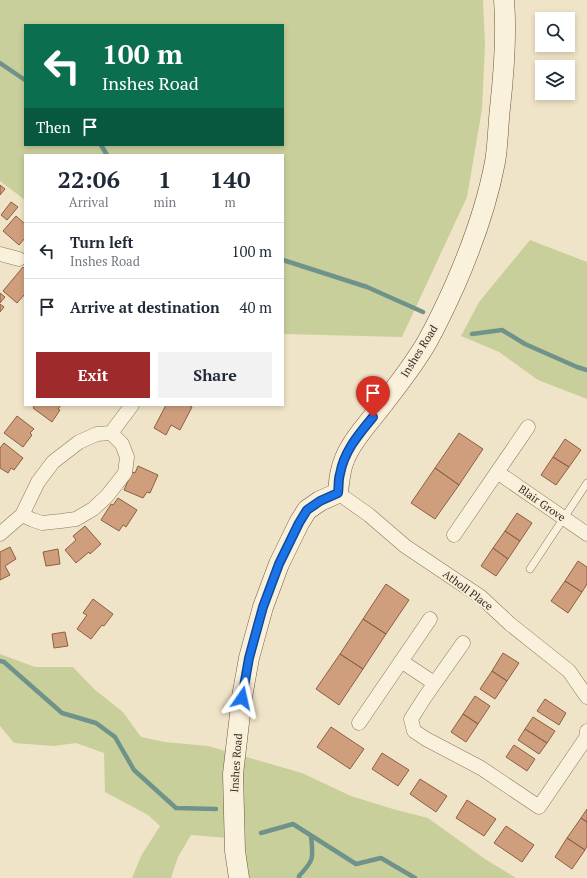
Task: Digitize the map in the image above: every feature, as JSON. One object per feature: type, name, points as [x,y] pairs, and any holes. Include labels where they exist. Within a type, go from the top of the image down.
[{"type":"street","name":"Inshes Road","points":[[239,878],[235,851],[233,774],[242,698],[249,658],[263,607],[279,564],[299,523],[307,510],[320,501],[338,493],[340,474],[345,457],[355,439],[408,372],[442,314],[465,262],[488,195],[495,161],[505,46],[504,0]]},
{"type":"street","points":[[0,254],[19,259]]},
{"type":"street","points":[[111,433],[131,406]]},
{"type":"street","points":[[454,535],[528,427]]},
{"type":"street","points":[[0,534],[22,515],[38,482],[53,462],[79,442],[96,434],[111,433],[122,444],[127,456],[125,473],[107,496],[93,509],[76,519],[42,523],[22,515]]},
{"type":"street","name":"Blair Grove","points":[[497,472],[587,534]]},
{"type":"street","name":"Atholl Place","points":[[338,493],[369,515],[405,546],[481,597],[510,624],[569,671],[587,697]]},
{"type":"street","points":[[359,723],[430,619]]},
{"type":"street","points":[[463,643],[434,683],[411,719],[414,731],[426,739],[481,768],[539,807],[586,735]]},
{"type":"street","points":[[401,661],[434,683]]},
{"type":"lane","points":[[530,569],[587,483]]},
{"type":"green space","points":[[0,0],[483,0],[485,45],[482,109],[467,197],[402,337],[284,334],[284,154],[24,154],[24,199],[0,181]]},
{"type":"green space","points":[[530,240],[587,262],[587,399],[538,380],[499,352],[461,336],[479,302]]},
{"type":"green space","points":[[0,654],[35,667],[73,667],[94,689],[123,712],[141,737],[165,742],[208,746],[302,773],[351,796],[428,818],[485,859],[516,878],[242,878],[239,839],[191,835],[178,857],[171,878],[132,878],[141,856],[160,826],[148,815],[105,792],[104,753],[76,743],[54,746],[14,743],[0,726]]},
{"type":"building","points":[[0,185],[5,189],[0,195]]},
{"type":"building","points":[[11,202],[18,207],[7,220],[1,215]]},
{"type":"building","points":[[16,216],[24,223],[24,239],[19,245],[3,231]]},
{"type":"building","points":[[23,267],[24,295],[17,303],[3,291]]},
{"type":"building","points":[[0,293],[5,297],[0,303]]},
{"type":"building","points":[[0,304],[4,307],[0,312]]},
{"type":"building","points":[[34,406],[60,406],[58,409],[60,410],[52,422],[33,408]]},
{"type":"building","points":[[165,406],[192,407],[180,430],[171,425],[166,435],[154,428]]},
{"type":"building","points":[[17,416],[34,429],[30,433],[32,435],[23,447],[4,433]]},
{"type":"building","points":[[459,433],[483,449],[459,485],[435,468]]},
{"type":"building","points":[[565,439],[581,450],[569,467],[553,457]]},
{"type":"building","points":[[4,443],[23,458],[14,470],[11,468],[8,473],[0,468],[0,448]]},
{"type":"building","points":[[553,457],[569,467],[556,485],[541,475]]},
{"type":"building","points":[[138,466],[158,475],[150,493],[147,492],[143,498],[124,490],[132,472],[135,473]]},
{"type":"building","points":[[435,468],[459,485],[435,519],[411,503]]},
{"type":"building","points":[[118,498],[137,510],[126,527],[123,525],[119,531],[101,520],[111,504],[113,505]]},
{"type":"building","points":[[517,513],[532,523],[520,541],[505,531]]},
{"type":"building","points":[[85,526],[101,544],[90,554],[89,552],[76,563],[65,550],[76,540],[73,536]]},
{"type":"building","points":[[505,531],[520,541],[508,559],[493,548]]},
{"type":"building","points":[[10,547],[16,559],[5,566],[10,575],[0,580],[0,552]]},
{"type":"building","points":[[493,548],[508,559],[496,576],[481,566]]},
{"type":"building","points":[[58,549],[60,564],[46,566],[43,552]]},
{"type":"building","points":[[578,561],[587,567],[587,584],[582,592],[565,581]]},
{"type":"building","points":[[565,581],[582,592],[568,613],[551,601]]},
{"type":"building","points":[[386,584],[409,600],[386,634],[363,619]]},
{"type":"building","points":[[93,599],[113,614],[91,639],[77,629],[87,615],[83,613]]},
{"type":"building","points":[[363,619],[386,634],[363,669],[340,654]]},
{"type":"building","points":[[65,632],[68,646],[54,648],[52,634]]},
{"type":"building","points":[[503,653],[519,663],[507,681],[492,671]]},
{"type":"building","points":[[340,654],[363,669],[339,705],[316,689]]},
{"type":"building","points":[[492,671],[507,681],[495,699],[480,689]]},
{"type":"building","points":[[475,696],[490,706],[478,724],[463,714]]},
{"type":"building","points":[[545,699],[566,713],[559,725],[537,711]]},
{"type":"building","points":[[463,714],[478,724],[466,742],[451,732]]},
{"type":"building","points":[[533,717],[555,731],[547,743],[525,729]]},
{"type":"building","points":[[331,727],[364,749],[350,769],[317,747]]},
{"type":"building","points":[[525,729],[547,743],[539,754],[518,740]]},
{"type":"building","points":[[514,745],[535,759],[527,771],[506,757]]},
{"type":"building","points":[[382,753],[409,770],[398,786],[372,769]]},
{"type":"building","points":[[420,779],[447,796],[436,812],[410,794]]},
{"type":"building","points":[[467,800],[496,819],[484,836],[456,818]]},
{"type":"building","points":[[587,809],[587,822],[581,818]]},
{"type":"building","points":[[581,818],[587,822],[587,846],[585,850],[567,838]]},
{"type":"building","points":[[506,826],[534,845],[522,862],[494,843]]},
{"type":"building","points":[[567,838],[585,850],[572,869],[555,857]]},
{"type":"waterway","points":[[0,63],[24,79]]},
{"type":"waterway","points":[[102,146],[106,154]]},
{"type":"waterway","points":[[284,260],[367,287],[423,312]]},
{"type":"waterway","points":[[472,334],[502,330],[525,344],[587,370]]},
{"type":"waterway","points":[[0,661],[4,662],[62,713],[96,723],[115,737],[134,770],[176,808],[216,809]]},
{"type":"waterway","points":[[261,833],[293,824],[356,864],[381,858],[415,878]]},
{"type":"waterway","points":[[299,878],[312,858],[311,836]]},
{"type":"route","points":[[242,698],[249,658],[263,607],[279,564],[307,510],[320,501],[338,493],[340,474],[345,457],[355,439],[373,417]]}]
